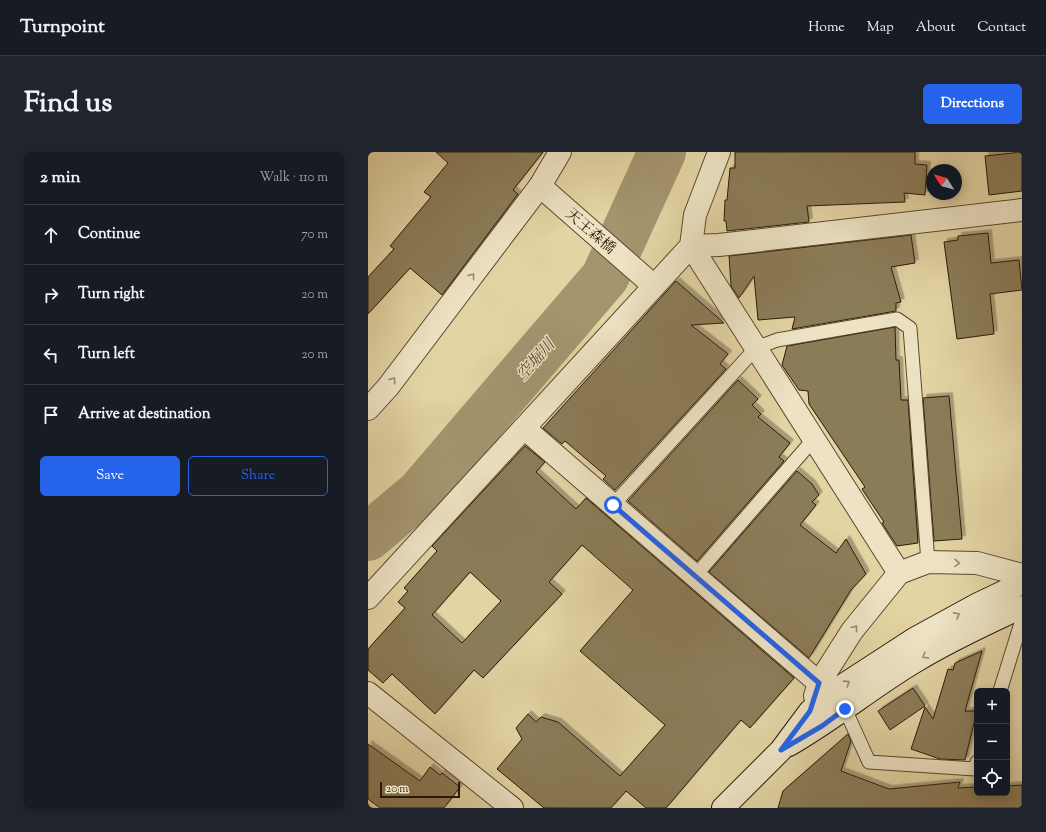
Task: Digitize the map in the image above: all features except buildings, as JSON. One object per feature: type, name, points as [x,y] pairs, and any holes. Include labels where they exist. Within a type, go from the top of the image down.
[{"type":"street","points":[[368,409],[388,387],[544,190],[560,152]]},
{"type":"street","points":[[368,598],[691,246],[695,215],[719,152]]},
{"type":"street","name":"天王森橋","points":[[544,190],[654,286]]},
{"type":"street","points":[[691,246],[719,245],[1022,210]]},
{"type":"street","points":[[691,246],[899,573]]},
{"type":"street","points":[[524,428],[819,683]]},
{"type":"street","points":[[810,711],[819,683],[852,631],[899,573],[928,562],[977,563],[1022,575]]},
{"type":"street","points":[[723,808],[781,750],[810,711],[834,691],[914,639],[978,604],[1022,583]]},
{"type":"street","points":[[781,750],[822,726],[915,661],[959,636],[1022,607]]},
{"type":"street","points":[[368,693],[512,808]]},
{"type":"lane","points":[[613,505],[756,348],[777,340],[897,319],[910,328],[928,562]]},
{"type":"lane","points":[[695,576],[813,440]]},
{"type":"lane","points":[[1001,688],[1022,620]]},
{"type":"lane","points":[[845,709],[869,762],[974,769]]},
{"type":"waterway","name":"空堀川","points":[[368,537],[420,493],[605,277],[662,152]]},
{"type":"route","points":[[613,505],[819,683],[810,711],[781,750],[822,726],[845,709]]}]
